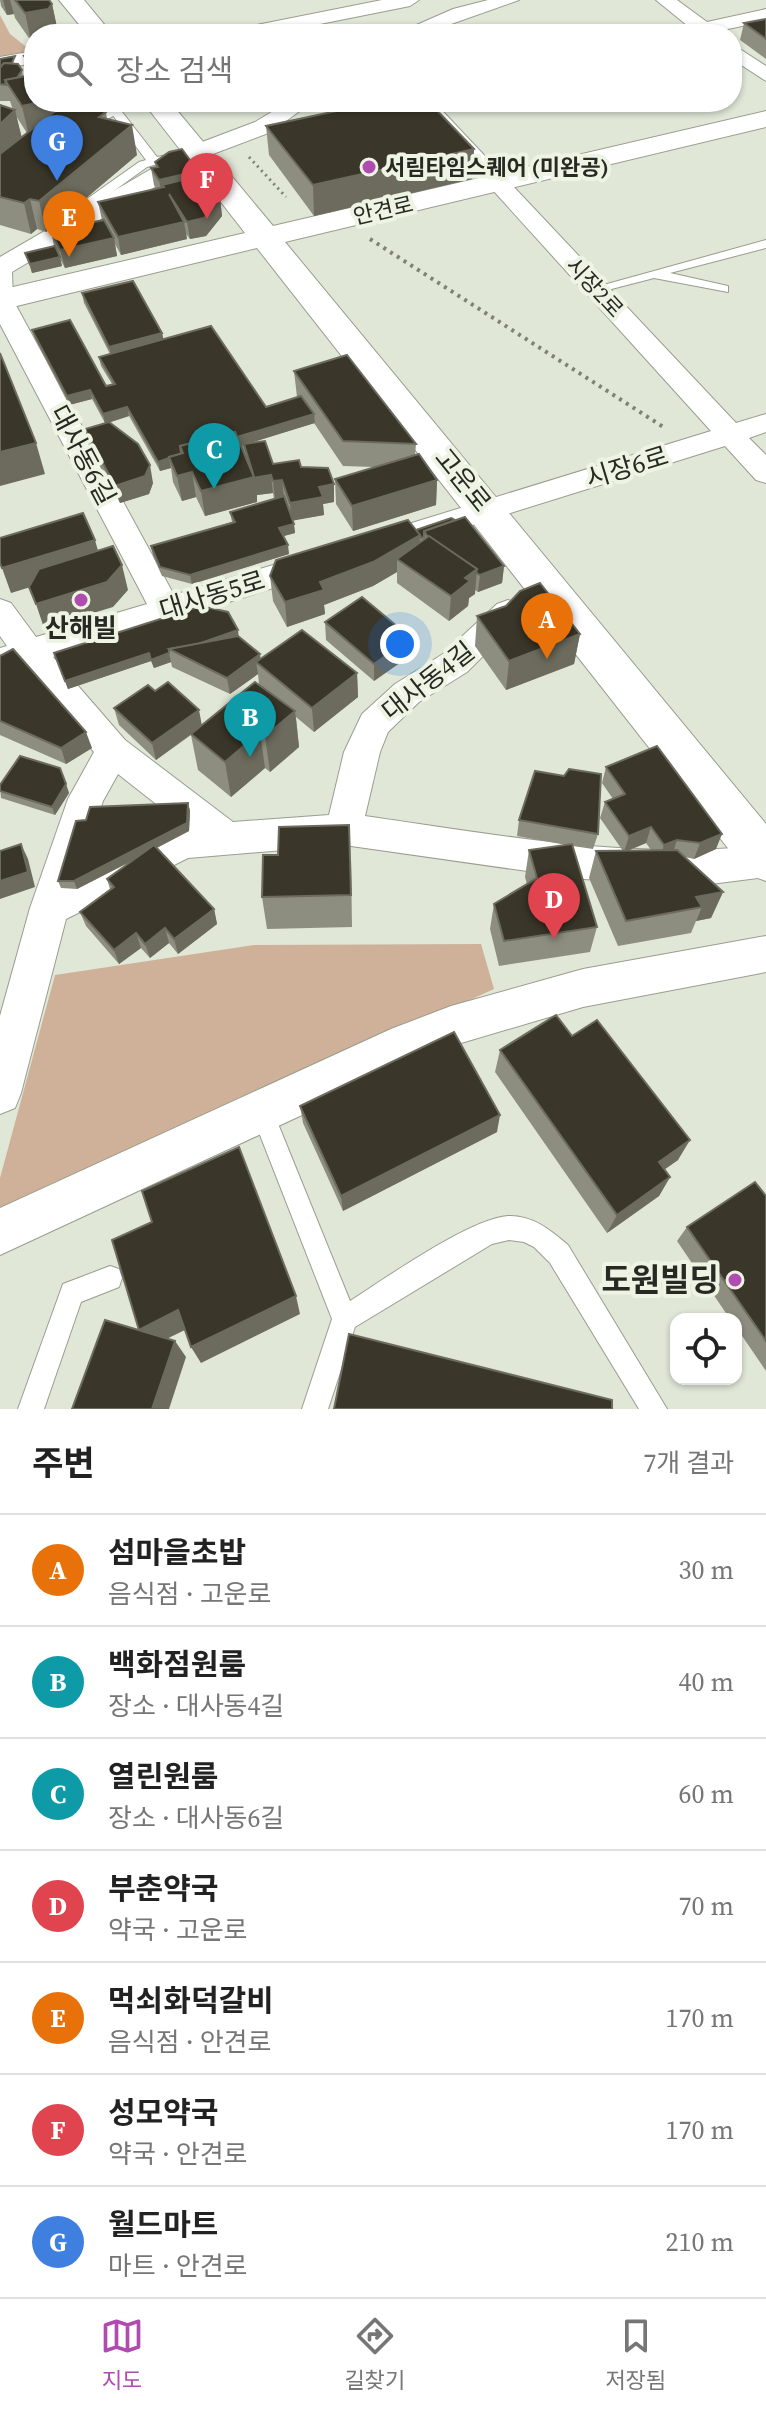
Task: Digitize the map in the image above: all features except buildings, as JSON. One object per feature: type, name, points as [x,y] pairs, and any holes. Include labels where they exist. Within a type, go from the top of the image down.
[{"type":"street","points":[[71,0],[91,24]]},
{"type":"street","points":[[281,24],[289,0]]},
{"type":"street","points":[[290,24],[410,0]]},
{"type":"street","points":[[432,24],[510,0]]},
{"type":"street","points":[[665,0],[698,24]]},
{"type":"street","points":[[712,24],[728,0]]},
{"type":"street","points":[[340,14],[350,24]]},
{"type":"street","points":[[733,24],[766,15]]},
{"type":"street","points":[[742,57],[766,75]]},
{"type":"street","points":[[0,63],[24,59]]},
{"type":"street","points":[[0,184],[50,140],[109,112]]},
{"type":"street","name":"고운로","points":[[164,112],[542,578],[766,861]]},
{"type":"street","points":[[0,300],[1,263],[197,152],[263,127],[286,112]]},
{"type":"street","name":"시장2로","points":[[432,112],[766,473]]},
{"type":"street","name":"안견로","points":[[0,300],[766,119]]},
{"type":"street","name":"대사동6길","points":[[0,300],[166,610]]},
{"type":"street","name":"시장6로","points":[[487,510],[766,423]]},
{"type":"street","points":[[382,543],[487,510]]},
{"type":"street","name":"대사동5로","points":[[14,657],[337,557]]},
{"type":"street","name":"대사동4길","points":[[344,829],[362,752],[374,724],[407,693],[455,663],[542,578]]},
{"type":"street","points":[[0,611],[14,657],[113,750],[226,838]]},
{"type":"street","points":[[0,1093],[6,1044],[49,908],[86,799],[113,750]]},
{"type":"street","points":[[49,908],[184,842],[344,829],[583,863],[703,869],[766,861]]},
{"type":"street","points":[[0,1232],[406,1043],[518,1002],[766,954]]},
{"type":"lane","points":[[125,112],[154,162]]},
{"type":"lane","points":[[1,263],[143,164],[197,152]]},
{"type":"lane","points":[[596,289],[766,244]]},
{"type":"lane","points":[[653,274],[723,289]]},
{"type":"lane","points":[[262,1112],[345,1319]]},
{"type":"lane","points":[[315,1409],[345,1319],[478,1236],[498,1229],[522,1228],[541,1236],[559,1254],[654,1409]]},
{"type":"lane","points":[[31,1409],[72,1293],[110,1278]]},
{"type":"path","points":[[240,148],[286,197]]},
{"type":"path","points":[[340,220],[693,446]]},
{"type":"shaded area","points":[[0,15],[10,34],[24,45],[24,55],[0,59]]},
{"type":"shaded area","points":[[481,944],[494,989],[0,1214],[0,1178],[55,975],[254,945]]},
{"type":"place","name":"서림타임스퀘어 (미완공)","points":[[369,167]]},
{"type":"place","name":"월드마트","points":[[57,181]]},
{"type":"place","name":"성모약국","points":[[207,219]]},
{"type":"place","name":"먹쇠화덕갈비","points":[[69,257]]},
{"type":"place","name":"열린원룸","points":[[214,489]]},
{"type":"place","name":"산해빌","points":[[81,600]]},
{"type":"place","name":"섬마을초밥","points":[[547,659]]},
{"type":"place","name":"백화점원룸","points":[[250,757]]},
{"type":"place","name":"부춘약국","points":[[554,939]]},
{"type":"place","name":"도원빌딩","points":[[735,1280]]}]
